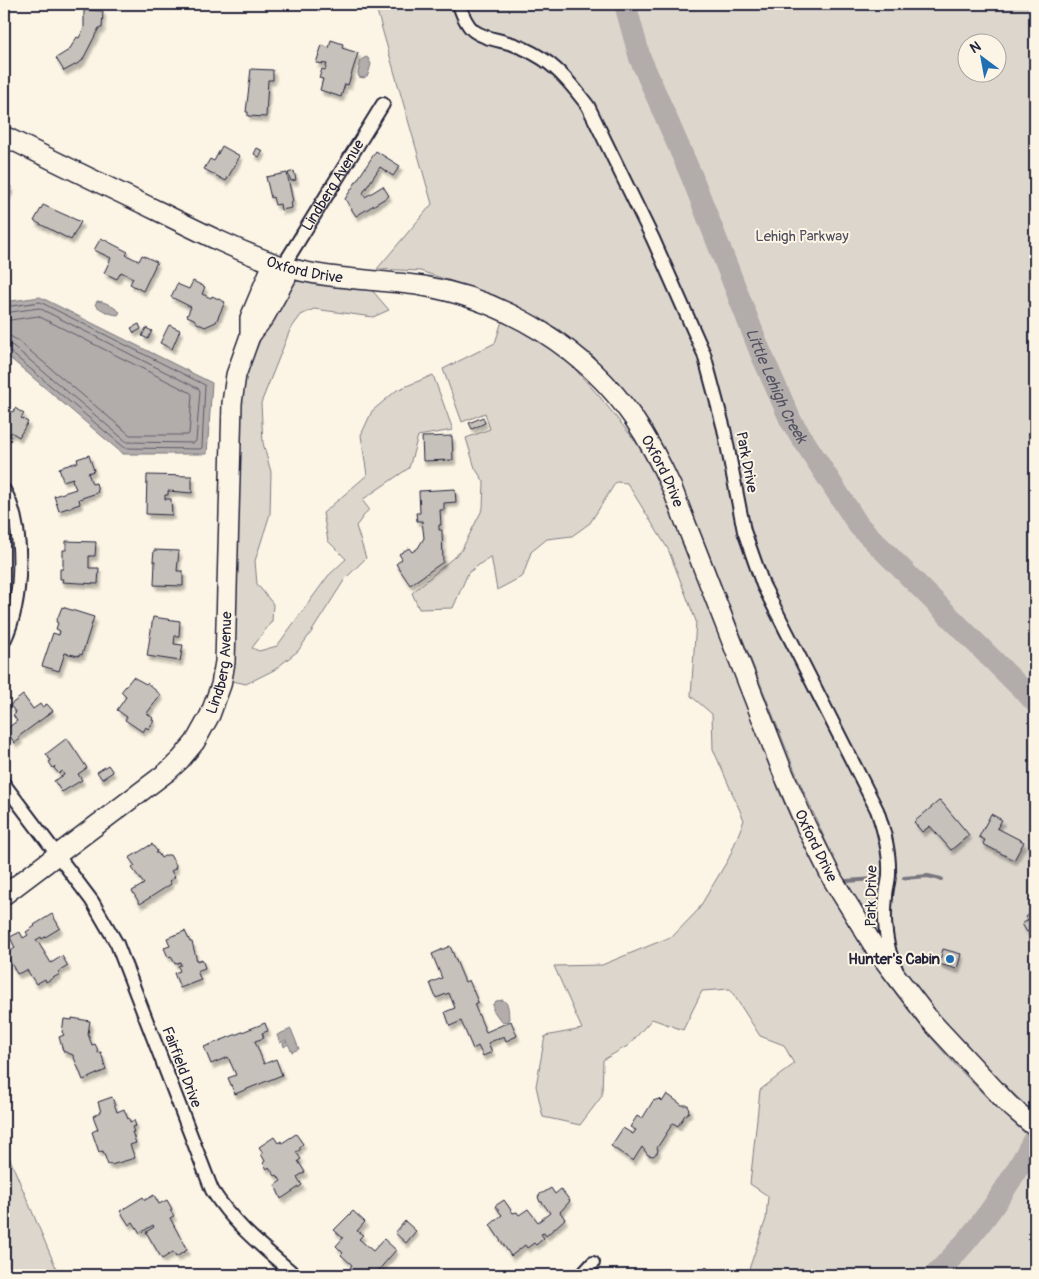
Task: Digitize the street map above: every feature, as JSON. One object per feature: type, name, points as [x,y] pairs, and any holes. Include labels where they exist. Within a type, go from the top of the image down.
[{"type":"main road","name":"Oxford Drive","points":[[6,134],[238,250],[283,266],[340,277],[424,286],[457,294],[488,305],[518,318],[545,334],[592,370],[634,418],[651,444],[672,488],[782,770],[806,826],[845,902],[877,951],[929,1019],[1008,1104],[1035,1128]]},
{"type":"main road","name":"Lindberg Avenue","points":[[4,895],[168,772],[195,742],[210,715],[221,685],[225,662],[232,403],[236,375],[250,336],[250,318],[269,273],[283,266]]},
{"type":"street","name":"Park Drive","points":[[459,4],[468,26],[476,33],[486,38],[507,42],[526,49],[543,59],[578,93],[588,106],[653,239],[704,354],[724,429],[744,531],[763,585],[877,810],[887,848],[890,876],[886,896],[885,918],[887,938],[894,966],[904,988]]},
{"type":"street","name":"Lindberg Avenue","points":[[283,266],[383,104]]},
{"type":"street","points":[[4,490],[12,504],[17,521],[18,536],[18,591],[14,614],[4,641]]},
{"type":"street","name":"Fairfield Drive","points":[[4,784],[56,856],[92,901],[117,944],[212,1190],[222,1207],[233,1220],[294,1275]]},
{"type":"street","points":[[582,1275],[593,1263]]},
{"type":"green space","name":"Lehigh Parkway","points":[[375,4],[1035,4],[1035,1114],[996,1077],[947,1025],[878,940],[846,887],[797,776],[692,511],[657,444],[621,389],[593,356],[558,329],[513,304],[420,271],[377,269],[432,204]]},
{"type":"green space","points":[[297,281],[371,289],[389,310],[373,317],[314,309],[301,315],[290,330],[261,403],[263,443],[271,472],[270,514],[255,561],[257,584],[273,604],[272,621],[252,648],[259,651],[277,646],[328,576],[346,559],[328,541],[323,513],[367,475],[361,435],[372,411],[397,390],[433,375],[453,430],[418,436],[409,468],[362,500],[369,509],[356,526],[366,558],[345,579],[298,651],[274,670],[246,684],[228,680],[240,384],[268,323],[282,298]]},
{"type":"green space","points":[[502,321],[534,337],[565,358],[600,397],[652,462],[781,796],[817,871],[859,941],[907,1008],[961,1071],[997,1108],[1035,1142],[1035,1275],[747,1275],[766,1219],[768,1196],[750,1184],[760,1090],[794,1064],[784,1045],[760,1036],[730,989],[702,991],[683,1030],[652,1019],[629,1045],[603,1060],[602,1096],[580,1125],[543,1117],[536,1086],[545,1036],[582,1029],[554,966],[602,965],[673,936],[698,910],[729,858],[744,820],[713,749],[712,714],[691,696],[696,621],[668,549],[627,483],[616,482],[590,523],[572,536],[547,539],[531,552],[523,576],[497,590],[491,556],[468,573],[453,608],[419,609],[412,593],[461,551],[483,508],[484,482],[475,468],[466,438],[490,429],[485,413],[462,422],[443,369],[495,343]]},
{"type":"green space","points":[[4,1145],[59,1275],[4,1275]]},
{"type":"water","points":[[366,57],[371,64],[368,75],[364,78],[359,77],[361,60]]},
{"type":"water","points":[[40,297],[212,383],[207,454],[123,454],[4,353],[4,302]]},
{"type":"water","points":[[97,301],[107,303],[120,312],[118,315],[106,312],[95,305]]},
{"type":"water","points":[[503,1000],[508,1008],[509,1019],[506,1022],[501,1021],[493,1010],[493,1004],[496,1001]]},
{"type":"water","points":[[291,1029],[299,1049],[292,1052],[288,1044],[284,1047],[283,1043],[287,1043],[286,1040],[280,1043],[277,1035]]},
{"type":"building","points":[[84,10],[103,11],[102,28],[99,28],[82,61],[64,71],[56,58],[69,50],[77,37],[79,38],[84,28]]},
{"type":"building","points":[[331,40],[343,44],[342,48],[358,53],[348,85],[345,84],[341,97],[320,90],[323,79],[319,78],[322,69],[325,70],[327,64],[316,63],[322,45],[329,48]]},
{"type":"building","points":[[251,69],[273,70],[273,80],[268,80],[266,117],[248,116],[248,112],[246,112]]},
{"type":"building","points":[[222,146],[240,156],[226,181],[204,169],[210,159],[214,161]]},
{"type":"building","points":[[257,148],[263,151],[259,157],[254,154]]},
{"type":"building","points":[[376,151],[400,166],[393,176],[380,167],[363,193],[365,197],[383,186],[389,196],[356,216],[345,199]]},
{"type":"building","points":[[294,171],[296,180],[291,181],[288,173]]},
{"type":"building","points":[[287,173],[293,202],[291,202],[292,208],[281,210],[280,204],[275,205],[273,197],[271,198],[266,177]]},
{"type":"building","points":[[4,184],[11,187],[4,201]]},
{"type":"building","points":[[43,205],[81,222],[71,240],[34,221]]},
{"type":"building","points":[[101,238],[128,252],[126,255],[139,261],[142,255],[157,262],[143,291],[130,284],[133,278],[121,272],[117,279],[104,273],[111,258],[94,250]]},
{"type":"building","points":[[193,281],[205,287],[202,294],[225,302],[216,322],[205,327],[187,316],[191,307],[171,297],[177,284],[189,289]]},
{"type":"building","points":[[139,324],[141,329],[134,333],[131,328]]},
{"type":"building","points":[[169,325],[180,330],[172,349],[160,343]]},
{"type":"building","points":[[146,328],[152,331],[148,339],[142,336]]},
{"type":"building","points":[[4,407],[13,412],[15,408],[24,414],[21,418],[28,422],[19,437],[11,432],[10,435],[5,432]]},
{"type":"building","points":[[483,417],[485,423],[472,429],[469,423]]},
{"type":"building","points":[[452,436],[453,460],[423,461],[422,437]]},
{"type":"building","points":[[89,455],[94,471],[88,473],[92,484],[96,483],[97,493],[79,499],[80,504],[59,511],[54,496],[76,489],[73,478],[63,481],[59,468],[78,462],[77,459]]},
{"type":"building","points":[[147,475],[192,476],[192,493],[168,491],[165,499],[171,499],[172,515],[146,514]]},
{"type":"building","points":[[455,489],[456,502],[444,503],[444,510],[440,510],[441,525],[439,525],[439,530],[442,530],[443,562],[410,585],[396,564],[402,559],[399,554],[409,548],[412,552],[418,548],[424,538],[422,521],[417,521],[416,513],[420,513],[419,491]]},
{"type":"building","points":[[66,541],[96,542],[95,556],[89,556],[89,568],[99,568],[98,584],[62,582],[63,579],[60,579],[60,569],[63,569],[63,550],[66,550]]},
{"type":"building","points":[[154,550],[179,551],[177,571],[183,571],[183,586],[154,585]]},
{"type":"building","points":[[62,607],[94,617],[82,655],[65,653],[59,671],[42,666],[53,633],[59,635],[60,631],[56,629],[58,623],[56,622]]},
{"type":"building","points":[[153,617],[180,621],[179,636],[175,636],[174,644],[183,645],[180,661],[147,656]]},
{"type":"building","points":[[133,677],[147,683],[161,695],[147,713],[154,721],[143,732],[125,720],[127,717],[117,710],[126,697],[121,692]]},
{"type":"building","points":[[23,695],[33,709],[40,704],[42,707],[47,704],[53,711],[18,737],[20,739],[15,743],[5,730],[17,721],[13,715],[16,713],[10,705]]},
{"type":"building","points":[[67,738],[87,768],[78,774],[82,780],[62,792],[54,781],[64,775],[62,771],[59,774],[54,768],[55,766],[53,768],[46,754]]},
{"type":"building","points":[[108,765],[113,772],[102,779],[97,772]]},
{"type":"building","points":[[940,800],[969,835],[951,850],[930,826],[922,832],[914,822]]},
{"type":"building","points":[[991,814],[1002,820],[997,828],[1024,842],[1014,860],[983,844],[985,840],[979,837]]},
{"type":"building","points":[[152,844],[157,851],[155,853],[158,853],[161,858],[170,855],[176,865],[175,869],[171,871],[175,877],[169,881],[171,884],[140,904],[132,891],[144,884],[132,868],[135,866],[129,858]]},
{"type":"building","points":[[1031,913],[1035,919],[1033,924],[1035,926],[1027,932],[1022,924],[1028,920],[1026,917]]},
{"type":"building","points":[[52,914],[60,928],[42,939],[41,937],[36,940],[51,963],[62,956],[68,966],[58,972],[60,974],[46,982],[45,979],[36,984],[27,970],[17,974],[6,954],[15,948],[10,937],[20,932],[23,938],[28,935],[26,932],[34,925]]},
{"type":"building","points":[[185,931],[190,942],[192,942],[197,961],[202,959],[205,968],[197,971],[201,980],[180,988],[174,973],[180,971],[178,966],[181,965],[180,962],[175,964],[171,956],[168,957],[164,948],[170,946],[167,938]]},
{"type":"building","points":[[450,946],[465,982],[469,980],[478,1002],[474,1004],[486,1032],[511,1021],[517,1036],[506,1041],[504,1036],[488,1043],[492,1052],[483,1056],[478,1046],[473,1049],[461,1021],[450,1026],[445,1012],[455,1008],[449,993],[436,998],[430,983],[442,978],[432,954]]},
{"type":"building","name":"Hunter's Cabin","points":[[943,949],[961,954],[957,969],[939,964]]},
{"type":"building","points":[[72,1018],[90,1021],[88,1034],[92,1045],[95,1044],[98,1053],[101,1052],[106,1070],[83,1080],[73,1055],[63,1051],[59,1037],[64,1035],[62,1032],[64,1019],[72,1020]]},
{"type":"building","points":[[265,1023],[268,1031],[262,1033],[264,1038],[255,1041],[264,1064],[276,1059],[282,1075],[235,1094],[228,1078],[236,1075],[228,1057],[211,1064],[204,1047]]},
{"type":"building","points":[[667,1094],[682,1105],[688,1105],[689,1112],[678,1126],[673,1123],[657,1148],[657,1153],[653,1156],[648,1155],[642,1147],[633,1161],[611,1146],[623,1128],[633,1134],[636,1130],[630,1127],[637,1116],[642,1119],[653,1101],[659,1099],[662,1102]]},
{"type":"building","points":[[112,1097],[117,1112],[124,1109],[130,1122],[134,1120],[136,1126],[132,1127],[134,1132],[132,1132],[136,1143],[130,1145],[135,1158],[108,1165],[103,1151],[99,1152],[92,1132],[98,1129],[93,1116],[101,1112],[98,1102]]},
{"type":"building","points":[[296,1134],[303,1144],[300,1150],[296,1152],[301,1159],[298,1161],[305,1172],[297,1177],[302,1185],[281,1199],[275,1185],[281,1181],[263,1163],[265,1161],[261,1154],[263,1153],[259,1147],[274,1137],[278,1143],[281,1141],[282,1143]]},
{"type":"building","points":[[551,1188],[555,1194],[561,1189],[570,1201],[560,1212],[565,1219],[546,1236],[544,1233],[541,1234],[544,1238],[536,1245],[534,1243],[527,1248],[525,1245],[511,1256],[490,1225],[502,1215],[495,1206],[504,1200],[513,1213],[517,1212],[519,1215],[528,1209],[538,1222],[550,1213],[538,1197],[541,1193]]},
{"type":"building","points":[[154,1195],[159,1204],[167,1200],[174,1216],[170,1218],[187,1250],[176,1257],[173,1252],[162,1259],[146,1232],[154,1227],[153,1225],[140,1233],[133,1222],[129,1225],[120,1211],[143,1197],[145,1200]]},
{"type":"building","points":[[353,1211],[365,1222],[357,1231],[363,1235],[359,1239],[373,1251],[384,1239],[396,1250],[376,1273],[374,1271],[371,1275],[363,1275],[358,1270],[356,1273],[350,1268],[352,1265],[341,1255],[343,1253],[336,1246],[343,1238],[334,1230]]},
{"type":"building","points":[[405,1221],[416,1231],[406,1243],[395,1233]]},
{"type":"building","points":[[706,1267],[716,1275],[697,1275]]},
{"type":"waterway","name":"Little Lehigh Creek","points":[[625,4],[640,58],[692,177],[760,351],[791,421],[859,526],[1035,702]]},
{"type":"waterway","points":[[904,878],[928,876],[941,879]]},
{"type":"waterway","points":[[846,881],[875,879]]},
{"type":"waterway","name":"Little Lehigh Creek","points":[[935,1275],[965,1243],[991,1210],[1014,1175],[1035,1137]]},
{"type":"place","name":"Hunter's Cabin","points":[[950,959]]}]
